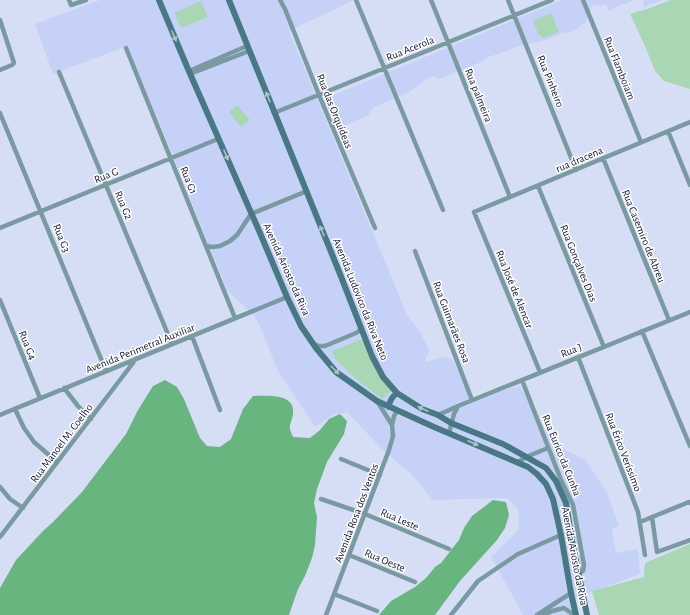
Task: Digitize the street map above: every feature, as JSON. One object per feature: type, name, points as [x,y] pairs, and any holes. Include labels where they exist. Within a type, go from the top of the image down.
[{"type":"street","points":[[69,0],[71,4],[86,0]]},
{"type":"street","name":"Avenida Ariosto da Riva","points":[[159,0],[189,73],[260,233],[286,297],[301,326],[311,341],[336,372],[377,401],[434,427],[518,462],[537,474],[546,484],[553,499],[575,615]]},
{"type":"street","name":"Avenida Ludovico da Riva Neto","points":[[229,0],[372,356],[383,377],[397,393],[408,401],[452,423],[503,444],[546,468],[558,480],[566,504],[587,615]]},
{"type":"street","name":"Rua das Orquídeas","points":[[280,0],[375,228]]},
{"type":"street","points":[[356,0],[443,210]]},
{"type":"street","name":"Rua palmeira","points":[[431,0],[510,197]]},
{"type":"street","name":"Rua Pinheiro","points":[[508,0],[576,170]]},
{"type":"street","name":"Rua Acerola","points":[[274,113],[552,0]]},
{"type":"street","name":"Rua Flamboiam","points":[[583,0],[641,142]]},
{"type":"street","points":[[0,20],[14,64],[0,70]]},
{"type":"street","name":"Rua G1","points":[[126,48],[235,318]]},
{"type":"street","points":[[189,73],[248,48]]},
{"type":"street","name":"Rua G2","points":[[60,72],[172,344]]},
{"type":"street","name":"Rua G3","points":[[0,113],[106,371]]},
{"type":"street","name":"rua dracena","points":[[474,212],[690,122]]},
{"type":"street","points":[[668,131],[690,185]]},
{"type":"street","name":"Rua G","points":[[0,228],[218,139]]},
{"type":"street","name":"Rua Casemiro de Abreu","points":[[603,158],[669,320]]},
{"type":"street","name":"Rua Gonçalves Dias","points":[[538,186],[604,347]]},
{"type":"street","points":[[206,246],[220,246],[230,241],[237,235],[251,214],[307,191]]},
{"type":"street","name":"Rua José de Alencar","points":[[474,212],[540,372]]},
{"type":"street","name":"Rua Guimarães Rosa","points":[[415,250],[472,400]]},
{"type":"street","name":"Avenida Perimetral Auxiliar","points":[[0,415],[286,297]]},
{"type":"street","name":"Rua G4","points":[[0,300],[40,398]]},
{"type":"street","name":"Rua J","points":[[438,415],[540,372],[690,312]]},
{"type":"street","points":[[311,341],[316,346],[325,348],[356,333],[361,327]]},
{"type":"street","points":[[642,331],[690,446]]},
{"type":"street","points":[[192,336],[220,410]]},
{"type":"street","points":[[341,341],[356,336],[365,337]]},
{"type":"street","points":[[322,355],[325,348]]},
{"type":"street","name":"Rua Érico Veríssimo","points":[[578,357],[638,512],[646,555]]},
{"type":"street","name":"Rua Manoel M. Coelho","points":[[0,537],[137,358]]},
{"type":"street","name":"Rua Eurico da Cunha","points":[[522,380],[548,448],[558,480],[573,505],[584,565],[583,571],[579,574]]},
{"type":"street","points":[[64,388],[78,406],[91,419]]},
{"type":"street","points":[[397,393],[391,398],[389,407],[394,416],[408,401]]},
{"type":"street","points":[[377,401],[392,425]]},
{"type":"street","points":[[449,433],[458,406]]},
{"type":"street","points":[[14,409],[24,428],[34,442],[57,462]]},
{"type":"street","name":"Avenida Rosa dos Ventos","points":[[326,615],[389,450],[393,436],[392,425],[394,416]]},
{"type":"street","points":[[518,462],[548,448]]},
{"type":"street","points":[[341,459],[380,475]]},
{"type":"street","points":[[0,487],[10,498],[23,508]]},
{"type":"street","name":"Rua Leste","points":[[321,499],[365,514],[449,550]]},
{"type":"street","points":[[640,522],[690,503]]},
{"type":"street","points":[[652,517],[657,552],[690,540]]},
{"type":"street","points":[[451,615],[478,581],[518,554],[561,535]]},
{"type":"street","points":[[572,541],[579,539]]},
{"type":"street","name":"Rua Oeste","points":[[349,554],[415,582]]},
{"type":"street","points":[[568,575],[575,576],[579,574]]},
{"type":"street","points":[[537,615],[571,593]]},
{"type":"street","points":[[334,594],[377,611]]},
{"type":"street","points":[[543,615],[564,608],[575,615]]},
{"type":"shaded area","points":[[100,0],[352,1],[289,31],[408,317],[420,332],[429,350],[425,362],[443,357],[453,360],[470,398],[520,386],[553,443],[586,461],[607,493],[619,526],[612,529],[616,553],[638,549],[640,574],[570,600],[574,615],[523,615],[491,557],[519,530],[518,509],[507,498],[433,500],[412,475],[380,447],[347,412],[333,415],[315,427],[278,371],[257,319],[227,290],[127,46],[53,74],[35,24]]},
{"type":"shaded area","points":[[562,0],[634,0],[621,4],[609,11],[606,5],[600,6],[598,4],[592,6],[586,22],[566,34],[563,32],[547,40],[520,46],[489,57],[481,62],[439,79],[434,76],[425,80],[409,92],[374,107],[368,115],[338,129],[324,99]]},
{"type":"shaded area","points":[[643,0],[663,0],[644,7]]},
{"type":"green space","points":[[670,0],[690,0],[690,89],[664,81],[655,71],[630,14]]},
{"type":"green space","points":[[201,1],[208,17],[181,28],[174,13]]},
{"type":"green space","points":[[551,13],[559,32],[543,38],[541,35],[539,36],[533,21]]},
{"type":"green space","points":[[237,105],[250,120],[241,127],[229,112]]},
{"type":"green space","points":[[362,339],[391,391],[382,399],[356,379],[336,360],[333,355],[332,351]]},
{"type":"green space","points":[[165,380],[177,387],[184,399],[200,438],[207,446],[220,447],[231,439],[243,409],[253,396],[279,397],[290,402],[293,414],[290,430],[293,437],[310,438],[320,430],[329,419],[340,414],[347,421],[344,434],[327,462],[317,489],[314,503],[317,517],[315,545],[312,558],[298,589],[289,615],[0,615],[0,588],[16,560],[82,492],[126,434],[138,410],[153,386]]},
{"type":"green space","points":[[493,500],[506,502],[509,515],[505,528],[497,540],[460,581],[435,615],[379,615],[391,601],[415,587],[441,563],[459,540],[464,528],[472,516]]},
{"type":"green space","points":[[690,544],[690,615],[599,615],[592,591],[644,577],[645,563]]}]
